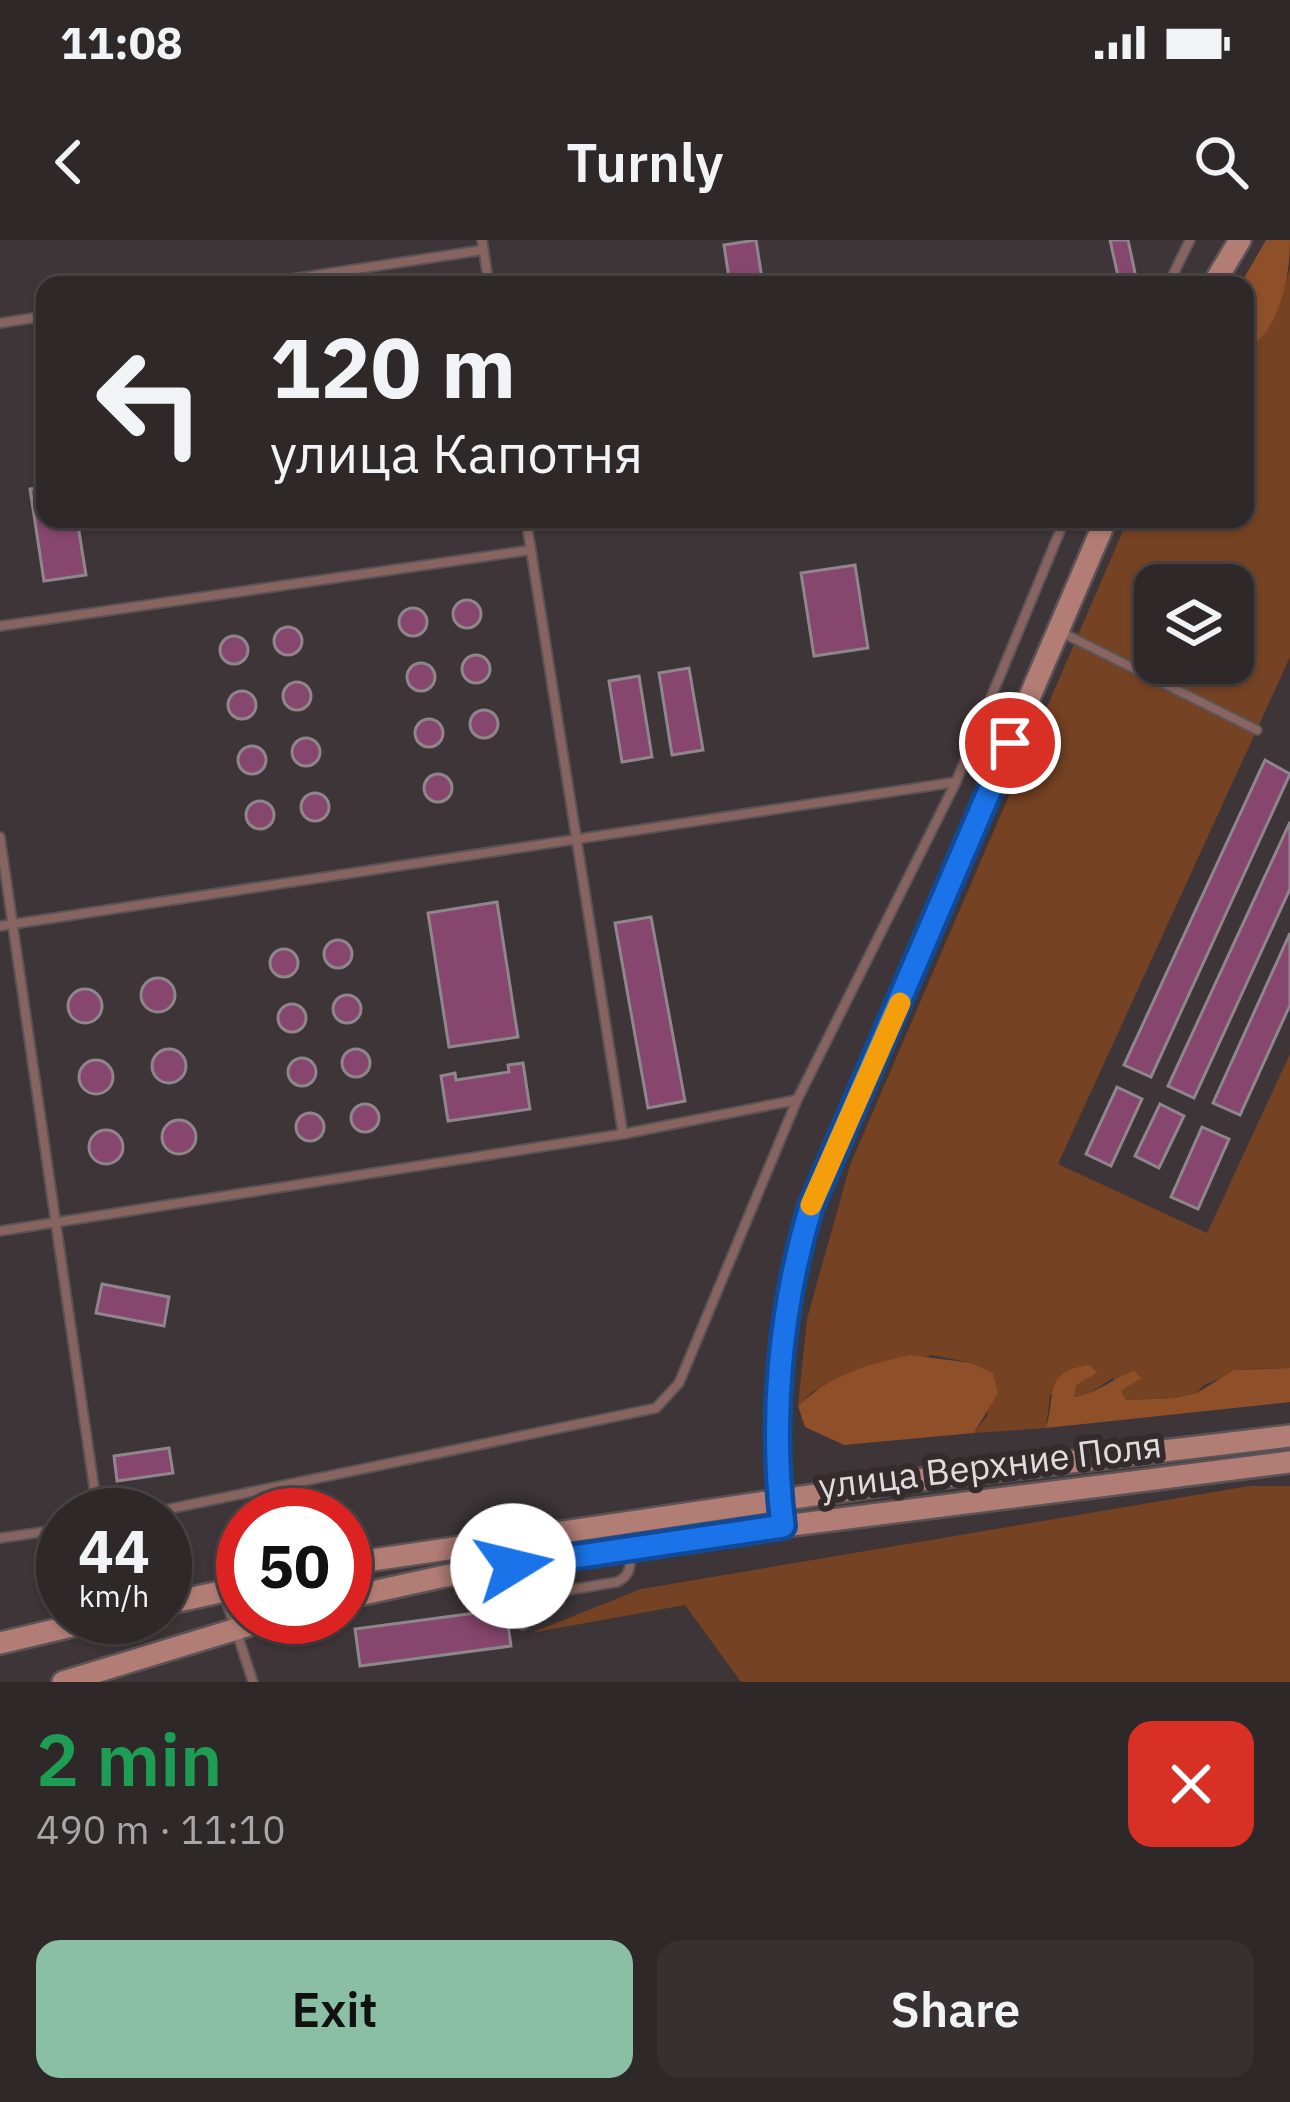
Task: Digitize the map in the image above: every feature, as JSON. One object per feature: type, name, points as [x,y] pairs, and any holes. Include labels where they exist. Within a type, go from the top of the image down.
[{"type":"main road","points":[[1219,276],[1240,240]]},
{"type":"main road","points":[[783,1526],[776,1461],[785,1310],[811,1206],[1102,528]]},
{"type":"main road","name":"улица Верхние Поля","points":[[372,1560],[1068,1460],[1290,1436]]},
{"type":"main road","name":"улица Верхние Поля","points":[[372,1592],[422,1580],[783,1526],[1290,1462]]},
{"type":"main road","points":[[0,1642],[36,1634]]},
{"type":"main road","points":[[63,1682],[216,1635]]},
{"type":"lane","points":[[1172,276],[1190,240]]},
{"type":"lane","points":[[303,276],[483,245],[488,276]]},
{"type":"lane","points":[[0,322],[36,317]]},
{"type":"lane","points":[[527,528],[623,1134]]},
{"type":"lane","points":[[192,1504],[656,1408],[679,1383],[797,1100],[956,782],[1061,528]]},
{"type":"lane","points":[[0,626],[531,550]]},
{"type":"lane","points":[[1056,629],[1257,730]]},
{"type":"lane","points":[[0,926],[956,782]]},
{"type":"lane","points":[[0,837],[94,1488]]},
{"type":"lane","points":[[0,1231],[623,1134],[797,1100]]},
{"type":"lane","points":[[0,1538],[36,1533]]},
{"type":"lane","points":[[523,1625],[520,1598],[626,1578],[631,1568],[630,1548]]},
{"type":"lane","points":[[242,1644],[253,1682]]},
{"type":"shaded area","points":[[1266,240],[1290,240],[1281,302],[1254,344],[1254,276],[1245,276]]},
{"type":"shaded area","points":[[1290,268],[1290,657],[1058,1164],[1207,1233],[1290,1054],[1290,1368],[1244,1369],[1204,1385],[1197,1393],[1174,1398],[1126,1400],[1113,1378],[1085,1396],[1073,1397],[1076,1385],[1050,1395],[1046,1428],[974,1433],[987,1416],[992,1373],[972,1363],[932,1355],[813,1391],[798,1406],[807,1319],[850,1165],[1124,528],[1254,528],[1254,345],[1270,325]]},
{"type":"shaded area","points":[[910,1355],[972,1363],[993,1373],[998,1393],[974,1433],[844,1445],[805,1427],[798,1406],[823,1386],[865,1367]]},
{"type":"shaded area","points":[[1090,1365],[1097,1373],[1076,1385],[1074,1397],[1134,1371],[1141,1378],[1121,1391],[1126,1400],[1197,1393],[1234,1370],[1290,1368],[1290,1402],[1046,1428],[1058,1379]]},
{"type":"shaded area","points":[[1249,1486],[1290,1486],[1290,1682],[741,1682],[685,1605],[531,1633],[641,1589]]},
{"type":"building","points":[[756,240],[762,276],[729,276],[724,245]]},
{"type":"building","points":[[1110,240],[1128,240],[1136,276],[1118,276]]},
{"type":"building","points":[[36,488],[36,528],[78,528],[86,575],[44,581],[30,489]]},
{"type":"building","points":[[855,565],[868,648],[814,656],[801,573]]},
{"type":"building","points":[[467,600],[477,604],[481,614],[477,624],[467,628],[457,624],[453,614],[457,604]]},
{"type":"building","points":[[413,608],[423,612],[427,622],[423,632],[413,636],[403,632],[399,622],[403,612]]},
{"type":"building","points":[[288,627],[298,631],[302,641],[298,651],[288,655],[278,651],[274,641],[278,631]]},
{"type":"building","points":[[234,636],[244,640],[248,650],[244,660],[234,664],[224,660],[220,650],[224,640]]},
{"type":"building","points":[[476,655],[486,659],[490,669],[486,679],[476,683],[466,679],[462,669],[466,659]]},
{"type":"building","points":[[421,663],[431,667],[435,677],[431,687],[421,691],[411,687],[407,677],[411,667]]},
{"type":"building","points":[[689,668],[703,750],[672,755],[659,673]]},
{"type":"building","points":[[639,676],[652,757],[622,762],[609,681]]},
{"type":"building","points":[[297,682],[307,686],[311,696],[307,706],[297,710],[287,706],[283,696],[287,686]]},
{"type":"building","points":[[242,691],[252,695],[256,705],[252,715],[242,719],[232,715],[228,705],[232,695]]},
{"type":"building","points":[[484,710],[494,714],[498,724],[494,734],[484,738],[474,734],[470,724],[474,714]]},
{"type":"building","points":[[429,719],[439,723],[443,733],[439,743],[429,747],[419,743],[415,733],[419,723]]},
{"type":"building","points":[[306,738],[316,742],[320,752],[316,762],[306,766],[296,762],[292,752],[296,742]]},
{"type":"building","points":[[252,746],[262,750],[266,760],[262,770],[252,774],[242,770],[238,760],[242,750]]},
{"type":"building","points":[[1265,760],[1290,774],[1151,1077],[1124,1065]]},
{"type":"building","points":[[438,774],[448,778],[452,788],[448,798],[438,802],[428,798],[424,788],[428,778]]},
{"type":"building","points":[[315,793],[325,797],[329,807],[325,817],[315,821],[305,817],[301,807],[305,797]]},
{"type":"building","points":[[260,801],[270,805],[274,815],[270,825],[260,829],[250,825],[246,815],[250,805]]},
{"type":"building","points":[[1290,822],[1290,889],[1194,1098],[1168,1086]]},
{"type":"building","points":[[497,902],[518,1037],[449,1047],[428,913]]},
{"type":"building","points":[[651,917],[685,1101],[648,1108],[615,923]]},
{"type":"building","points":[[1290,933],[1290,1005],[1240,1115],[1213,1103]]},
{"type":"building","points":[[338,940],[348,944],[352,954],[348,964],[338,968],[328,964],[324,954],[328,944]]},
{"type":"building","points":[[284,949],[294,953],[298,963],[294,973],[284,977],[274,973],[270,963],[274,953]]},
{"type":"building","points":[[158,978],[170,983],[175,995],[170,1007],[158,1012],[146,1007],[141,995],[146,983]]},
{"type":"building","points":[[85,989],[97,994],[102,1006],[97,1018],[85,1023],[73,1018],[68,1006],[73,994]]},
{"type":"building","points":[[347,995],[357,999],[361,1009],[357,1019],[347,1023],[337,1019],[333,1009],[337,999]]},
{"type":"building","points":[[292,1004],[302,1008],[306,1018],[302,1028],[292,1032],[282,1028],[278,1018],[282,1008]]},
{"type":"building","points":[[169,1049],[181,1054],[186,1066],[181,1078],[169,1083],[157,1078],[152,1066],[157,1054]]},
{"type":"building","points":[[356,1049],[366,1053],[370,1063],[366,1073],[356,1077],[346,1073],[342,1063],[346,1053]]},
{"type":"building","points":[[302,1058],[312,1062],[316,1072],[312,1082],[302,1086],[292,1082],[288,1072],[292,1062]]},
{"type":"building","points":[[96,1060],[108,1065],[113,1077],[108,1089],[96,1094],[84,1089],[79,1077],[84,1065]]},
{"type":"building","points":[[523,1063],[530,1109],[448,1121],[441,1076],[455,1073],[456,1080],[509,1072],[508,1065]]},
{"type":"building","points":[[1117,1087],[1142,1099],[1111,1166],[1086,1154]]},
{"type":"building","points":[[365,1104],[375,1108],[379,1118],[375,1128],[365,1132],[355,1128],[351,1118],[355,1108]]},
{"type":"building","points":[[1160,1104],[1184,1116],[1159,1168],[1135,1156]]},
{"type":"building","points":[[310,1113],[320,1117],[324,1127],[320,1137],[310,1141],[300,1137],[296,1127],[300,1117]]},
{"type":"building","points":[[179,1120],[191,1125],[196,1137],[191,1149],[179,1154],[167,1149],[162,1137],[167,1125]]},
{"type":"building","points":[[1202,1127],[1229,1139],[1198,1209],[1171,1197]]},
{"type":"building","points":[[106,1130],[118,1135],[123,1147],[118,1159],[106,1164],[94,1159],[89,1147],[94,1135]]},
{"type":"building","points":[[102,1284],[169,1297],[164,1326],[96,1313]]},
{"type":"building","points":[[169,1448],[173,1473],[117,1481],[114,1456]]},
{"type":"building","points":[[506,1609],[511,1646],[360,1666],[357,1644],[372,1644],[372,1627]]},
{"type":"slow traffic","points":[[811,1205],[900,1003]]},
{"type":"route","points":[[513,1566],[783,1526],[776,1461],[785,1310],[794,1264],[811,1206],[1010,743]]}]
